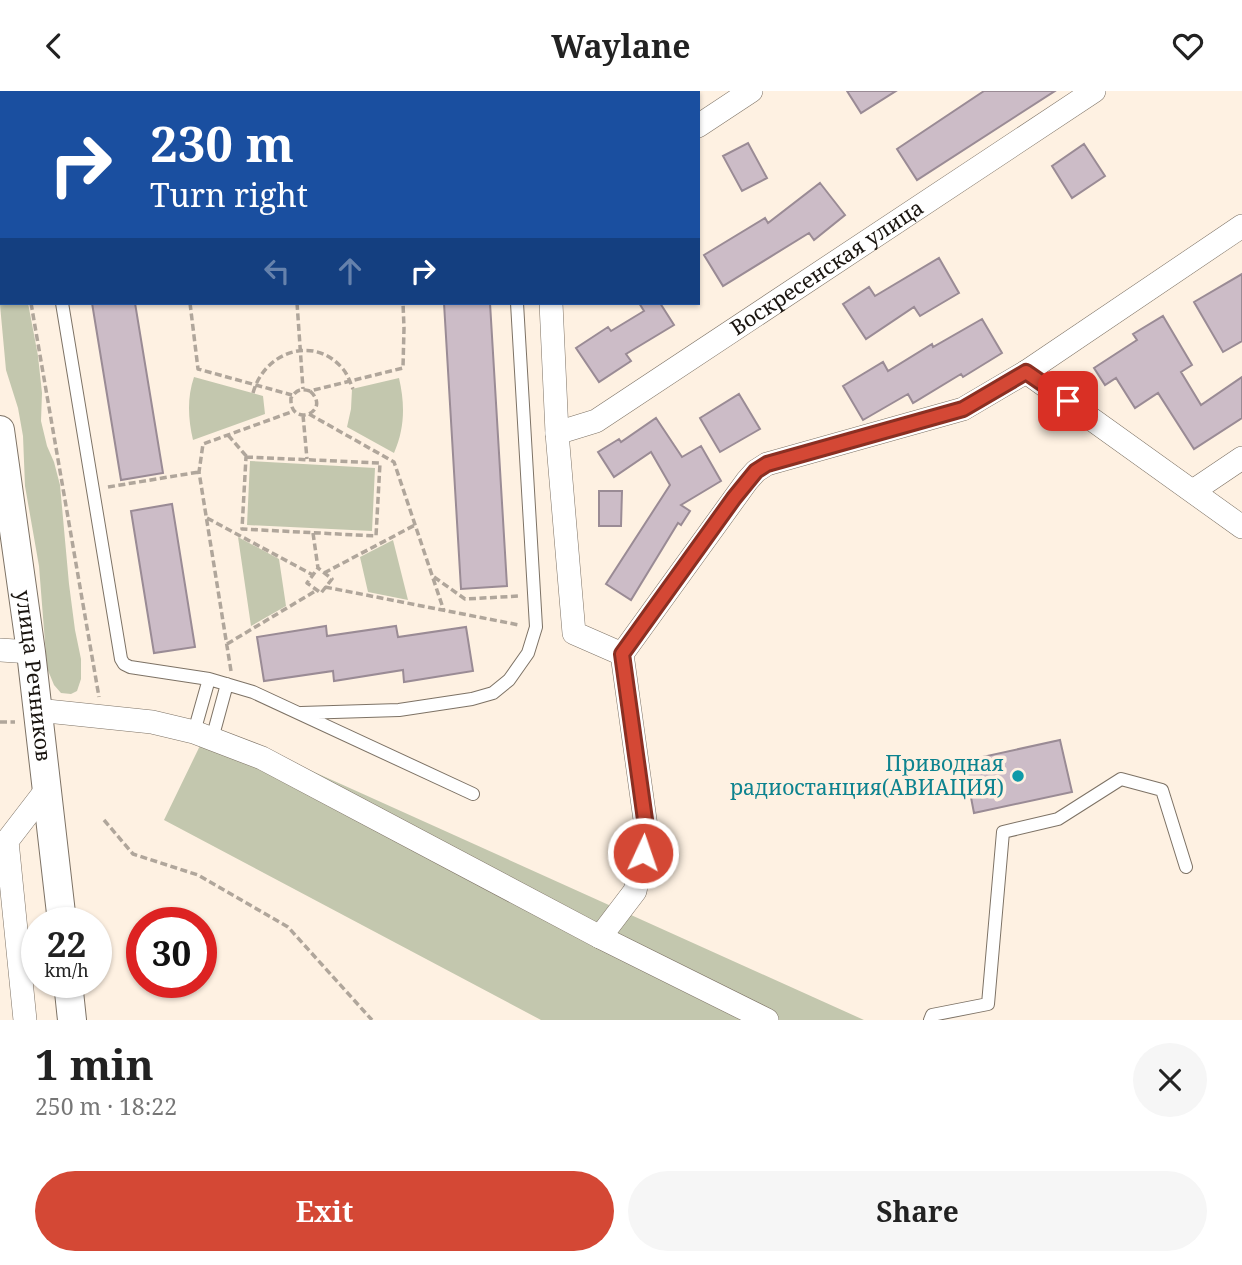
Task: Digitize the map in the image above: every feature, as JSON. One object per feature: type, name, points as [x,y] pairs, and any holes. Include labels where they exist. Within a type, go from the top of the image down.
[{"type":"street","points":[[700,125],[751,91]]},
{"type":"street","name":"Воскресенская улица","points":[[556,433],[596,421],[1094,91]]},
{"type":"street","points":[[600,937],[635,891],[647,834],[622,654],[756,471],[767,464],[963,409],[1026,372],[1242,226]]},
{"type":"street","points":[[551,305],[556,433],[574,633],[622,654]]},
{"type":"street","points":[[1026,372],[1242,527]]},
{"type":"street","name":"улица Речников","points":[[0,429],[31,652],[60,907]]},
{"type":"street","points":[[1193,491],[1242,458]]},
{"type":"street","points":[[0,650],[31,652]]},
{"type":"street","points":[[37,710],[152,722],[203,736],[262,758],[600,937],[767,1020]]},
{"type":"street","points":[[25,1020],[9,945],[7,841],[47,789]]},
{"type":"street","points":[[70,998],[72,1020]]},
{"type":"lane","points":[[62,305],[121,659],[124,664],[209,679],[253,692],[473,795]]},
{"type":"lane","points":[[297,713],[399,710],[472,699],[492,693],[509,680],[528,653],[536,629],[517,305]]},
{"type":"lane","points":[[203,736],[209,679]]},
{"type":"lane","points":[[203,736],[228,684]]},
{"type":"lane","points":[[930,1020],[932,1015],[988,1003],[1003,832],[1058,819],[1121,779],[1162,790],[1186,867]]},
{"type":"path","points":[[31,305],[102,717]]},
{"type":"path","points":[[190,305],[198,369],[292,395]]},
{"type":"path","points":[[298,305],[303,389]]},
{"type":"path","points":[[310,391],[403,368],[403,305]]},
{"type":"path","points":[[253,393],[261,373],[278,357],[300,351],[312,351],[333,360],[342,368],[353,389]]},
{"type":"path","points":[[303,389],[310,391],[317,400],[313,411],[303,415],[294,411],[290,404],[292,395],[303,389]]},
{"type":"path","points":[[228,684],[232,670],[199,472],[203,444],[294,411]]},
{"type":"path","points":[[309,414],[394,462],[444,611]]},
{"type":"path","points":[[303,415],[307,460]]},
{"type":"path","points":[[228,435],[247,457],[380,463],[376,536],[242,529],[247,457]]},
{"type":"path","points":[[93,489],[199,472]]},
{"type":"path","points":[[206,517],[313,575]]},
{"type":"path","points":[[324,573],[415,524]]},
{"type":"path","points":[[312,533],[318,568],[332,579],[321,593],[307,583],[318,568]]},
{"type":"path","points":[[432,576],[465,599],[534,595]]},
{"type":"path","points":[[326,587],[536,629]]},
{"type":"path","points":[[227,644],[317,590]]},
{"type":"path","points":[[104,820],[133,854],[198,875],[288,927],[372,1020]]},
{"type":"green space","points":[[0,305],[28,305],[38,356],[42,393],[41,421],[60,485],[69,584],[81,659],[81,679],[77,691],[71,694],[61,693],[54,685],[47,668],[39,566],[25,486],[23,436],[18,408],[6,370]]},
{"type":"green space","points":[[194,377],[263,396],[265,414],[193,440],[189,408]]},
{"type":"green space","points":[[399,378],[403,416],[394,453],[347,427],[352,389]]},
{"type":"green space","points":[[250,461],[375,468],[372,531],[247,525]]},
{"type":"green space","points":[[238,537],[279,559],[286,606],[251,626]]},
{"type":"green space","points":[[393,540],[408,600],[368,592],[360,557]]},
{"type":"green space","points":[[210,725],[864,1020],[541,1020],[164,820]]},
{"type":"building","points":[[847,91],[896,91],[861,113]]},
{"type":"building","points":[[984,91],[1055,91],[917,180],[897,149]]},
{"type":"building","points":[[748,143],[767,178],[742,191],[723,156]]},
{"type":"building","points":[[1084,144],[1105,176],[1072,198],[1052,166]]},
{"type":"building","points":[[820,183],[845,215],[814,240],[809,233],[723,286],[704,255],[765,218],[768,223]]},
{"type":"building","points":[[939,258],[959,293],[920,316],[914,307],[866,339],[843,304],[869,287],[875,296]]},
{"type":"building","points":[[1242,274],[1242,341],[1223,352],[1194,302]]},
{"type":"building","points":[[92,305],[135,305],[163,473],[121,480]]},
{"type":"building","points":[[444,305],[490,305],[507,586],[461,589]]},
{"type":"building","points":[[640,305],[661,305],[674,325],[626,354],[631,361],[599,382],[576,348],[608,327],[611,331],[644,311]]},
{"type":"building","points":[[1163,316],[1192,365],[1181,372],[1201,405],[1242,377],[1242,418],[1194,449],[1158,393],[1135,408],[1116,378],[1105,385],[1094,368],[1137,340],[1133,334]]},
{"type":"building","points":[[982,319],[1002,353],[913,403],[908,394],[863,420],[843,386],[883,362],[888,371],[932,344],[933,347]]},
{"type":"building","points":[[739,394],[760,429],[720,452],[700,418]]},
{"type":"building","points":[[656,418],[682,457],[701,446],[721,481],[681,505],[690,511],[681,525],[678,523],[631,600],[606,584],[670,485],[651,452],[614,477],[598,452],[619,439],[621,442]]},
{"type":"building","points":[[599,491],[622,491],[621,526],[599,526]]},
{"type":"building","points":[[172,504],[195,647],[154,653],[131,511]]},
{"type":"building","points":[[326,626],[327,636],[396,626],[398,637],[466,627],[473,671],[404,682],[403,670],[334,681],[333,671],[264,681],[257,637]]},
{"type":"building","name":"Приводная радиостанция(АВИАЦИЯ)","points":[[1060,740],[1072,792],[974,813],[964,761]]},
{"type":"place","name":"Приводная радиостанция(АВИАЦИЯ)","points":[[1018,776]]},
{"type":"route","points":[[643,853],[647,834],[622,654],[756,471],[767,464],[963,409],[1026,372],[1068,401]]}]
